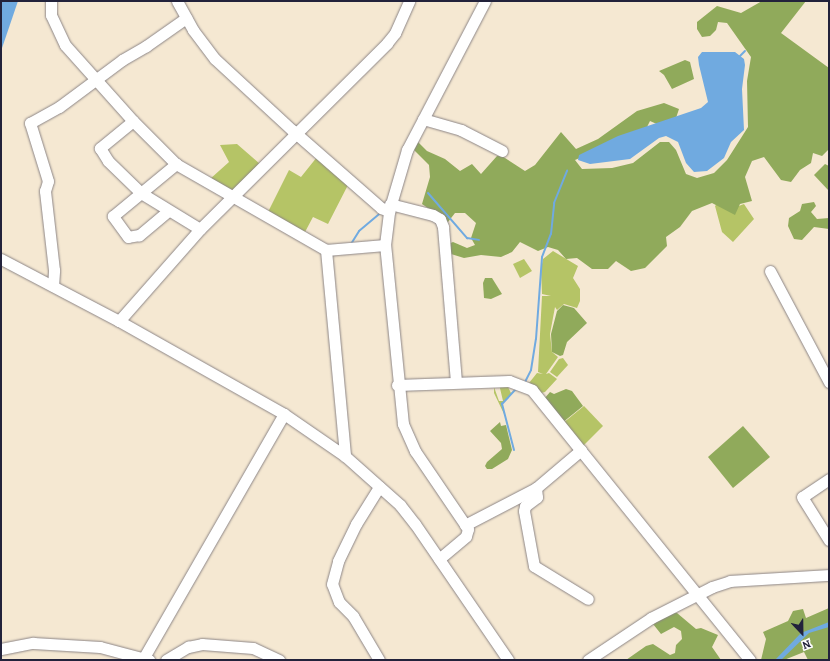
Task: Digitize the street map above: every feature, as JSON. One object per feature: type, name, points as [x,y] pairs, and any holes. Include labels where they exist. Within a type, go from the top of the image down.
[{"type":"street","points":[[50,1],[51,15],[66,45],[133,121],[176,164],[326,250],[385,245]]},
{"type":"street","points":[[177,1],[186,18],[215,59],[381,208],[390,207],[433,215],[440,219],[443,227],[456,381]]},
{"type":"street","points":[[119,321],[200,229],[387,43],[395,33],[409,1]]},
{"type":"street","points":[[439,559],[466,536],[468,529],[407,436],[397,385],[385,245],[390,207],[407,150],[485,1]]},
{"type":"street","points":[[53,286],[54,270],[45,191],[48,181],[30,123],[59,107],[96,79],[186,18]]},
{"type":"street","points":[[423,118],[461,130],[502,150]]},
{"type":"street","points":[[133,121],[100,148],[108,160],[141,193],[168,211],[200,229]]},
{"type":"street","points":[[168,211],[139,235],[128,237],[114,216],[176,164]]},
{"type":"street","points":[[326,250],[345,456]]},
{"type":"street","points":[[1,259],[119,321],[284,414],[345,456],[400,505],[508,660]]},
{"type":"street","points":[[770,271],[829,382]]},
{"type":"street","points":[[397,385],[456,381],[509,381],[525,385],[542,399],[696,596],[750,660]]},
{"type":"street","points":[[1,649],[33,643],[100,647],[146,659],[284,414]]},
{"type":"street","points":[[465,525],[536,488],[581,450]]},
{"type":"street","points":[[829,479],[802,496],[829,540]]},
{"type":"street","points":[[379,487],[356,524],[338,561],[332,584],[339,602],[353,616],[379,660]]},
{"type":"street","points":[[536,488],[537,497],[525,506],[524,511],[534,566],[588,598]]},
{"type":"street","points":[[588,660],[640,625],[696,596],[730,581],[829,575]]},
{"type":"street","points":[[166,660],[188,647],[202,644],[253,648],[279,660]]},
{"type":"green space","points":[[762,1],[806,1],[781,33],[829,68],[829,149],[822,156],[813,153],[811,163],[800,170],[791,182],[781,180],[764,157],[752,161],[745,177],[752,201],[740,204],[735,215],[712,203],[692,211],[680,227],[666,237],[667,246],[645,268],[631,271],[616,261],[608,269],[592,269],[577,258],[566,259],[558,250],[548,247],[538,251],[520,242],[512,252],[501,257],[481,255],[464,258],[451,254],[448,244],[453,242],[467,248],[475,245],[471,238],[476,223],[465,213],[455,213],[448,222],[422,204],[430,177],[429,165],[413,149],[418,142],[427,151],[445,159],[460,171],[472,164],[481,174],[497,156],[502,156],[525,171],[535,165],[561,132],[576,149],[598,139],[637,111],[664,103],[679,109],[675,121],[659,125],[650,121],[646,129],[575,160],[582,169],[612,168],[633,163],[660,142],[669,142],[676,150],[686,174],[697,178],[714,173],[727,160],[748,127],[747,81],[751,57],[727,23],[718,22],[716,30],[710,36],[702,37],[697,29],[697,22],[717,6],[741,13]]},
{"type":"green space","points":[[685,60],[690,62],[694,79],[672,89],[664,75],[659,71]]},
{"type":"green space","points":[[237,144],[260,164],[232,191],[210,179],[229,162],[220,145]]},
{"type":"green space","points":[[317,157],[349,183],[328,224],[313,217],[305,232],[268,212],[289,170],[301,177]]},
{"type":"green space","points":[[825,164],[829,166],[829,191],[814,175]]},
{"type":"green space","points":[[719,202],[736,207],[744,204],[754,219],[733,242],[722,232],[715,206]]},
{"type":"green space","points":[[814,202],[816,206],[811,212],[817,219],[829,218],[829,229],[814,227],[802,240],[794,239],[788,226],[789,218],[800,211],[802,204]]},
{"type":"green space","points":[[553,251],[578,266],[573,278],[580,289],[580,301],[577,308],[564,304],[557,310],[555,307],[550,334],[552,352],[558,357],[546,374],[549,373],[557,379],[545,392],[541,393],[529,383],[537,373],[543,374],[538,372],[542,296],[551,296],[542,294],[541,269],[543,259]]},
{"type":"green space","points":[[524,259],[532,271],[520,278],[513,264]]},
{"type":"green space","points":[[485,278],[492,278],[502,294],[491,299],[484,298],[483,283]]},
{"type":"green space","points":[[563,305],[574,308],[587,323],[567,342],[563,355],[560,356],[552,352],[551,334],[557,311]]},
{"type":"green space","points":[[563,358],[568,365],[557,377],[550,372],[559,359]]},
{"type":"green space","points":[[501,383],[508,387],[511,393],[518,387],[502,404],[505,416],[494,393],[494,387],[499,401],[503,401],[499,384]]},
{"type":"green space","points":[[566,389],[572,391],[583,406],[562,423],[544,399],[550,392],[554,394]]},
{"type":"green space","points":[[584,406],[603,426],[583,446],[563,423]]},
{"type":"green space","points":[[500,422],[501,426],[506,425],[512,450],[508,459],[492,469],[487,469],[485,466],[487,462],[502,449],[501,443],[490,431]]},
{"type":"green space","points":[[743,426],[770,457],[733,488],[708,457]]},
{"type":"green space","points":[[829,608],[829,660],[808,660],[804,652],[784,660],[761,660],[766,639],[763,632],[788,621],[793,611],[803,609],[806,618]]},
{"type":"green space","points":[[671,613],[677,613],[696,629],[701,628],[718,635],[712,647],[721,660],[626,660],[646,646],[653,644],[670,655],[675,653],[676,645],[682,639],[681,631],[674,627],[661,634],[653,624]]},
{"type":"water","points":[[1,1],[18,1],[1,51]]},
{"type":"water","points":[[702,52],[735,52],[744,59],[745,65],[742,89],[744,130],[731,142],[724,158],[707,171],[694,172],[686,163],[678,142],[666,136],[659,138],[630,159],[590,164],[578,160],[579,155],[618,136],[701,108],[708,102],[698,57]]},
{"type":"water","points":[[829,622],[829,627],[809,633],[781,660],[775,660],[801,633]]},
{"type":"waterway","points":[[740,56],[745,51]]},
{"type":"waterway","points":[[525,382],[531,370],[536,339],[542,257],[551,234],[554,203],[567,170]]},
{"type":"waterway","points":[[428,193],[467,238],[479,240]]},
{"type":"waterway","points":[[351,244],[359,231],[379,214]]},
{"type":"waterway","points":[[514,450],[502,404],[516,389]]}]
